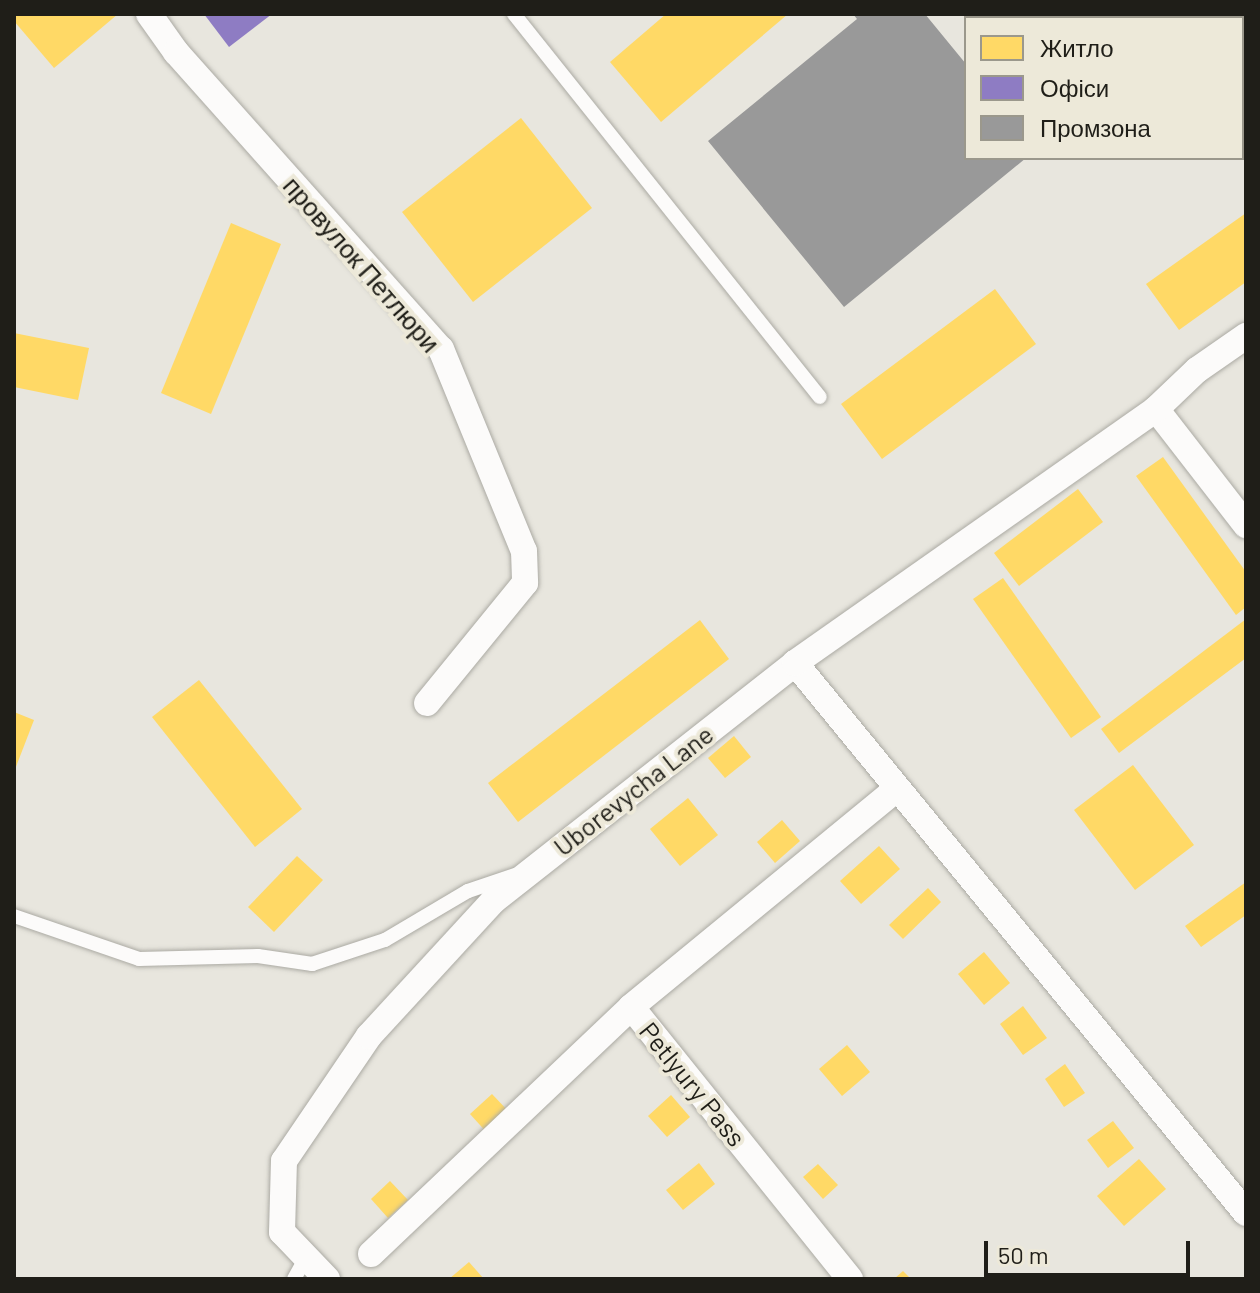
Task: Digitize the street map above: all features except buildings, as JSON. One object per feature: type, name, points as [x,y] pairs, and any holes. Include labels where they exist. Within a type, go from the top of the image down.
[{"type":"street","name":"провулок Петлюри","points":[[149,14],[217,100],[441,349],[524,551],[525,583],[427,703]]},
{"type":"street","name":"Uborevycha Lane","points":[[326,1278],[300,1268],[282,1232],[284,1161],[369,1036],[493,901],[795,663],[1156,409],[1197,370],[1246,336]]},
{"type":"street","points":[[1156,409],[1246,525]]},
{"type":"street","points":[[795,663],[895,790],[1246,1213]]},
{"type":"street","name":"Petlyury Pass","points":[[850,1279],[631,1007],[895,790]]},
{"type":"street","points":[[371,1254],[631,1007]]},
{"type":"lane","points":[[514,14],[820,397]]},
{"type":"lane","points":[[14,916],[139,959],[258,956],[312,964],[385,940],[468,891],[535,868]]}]
